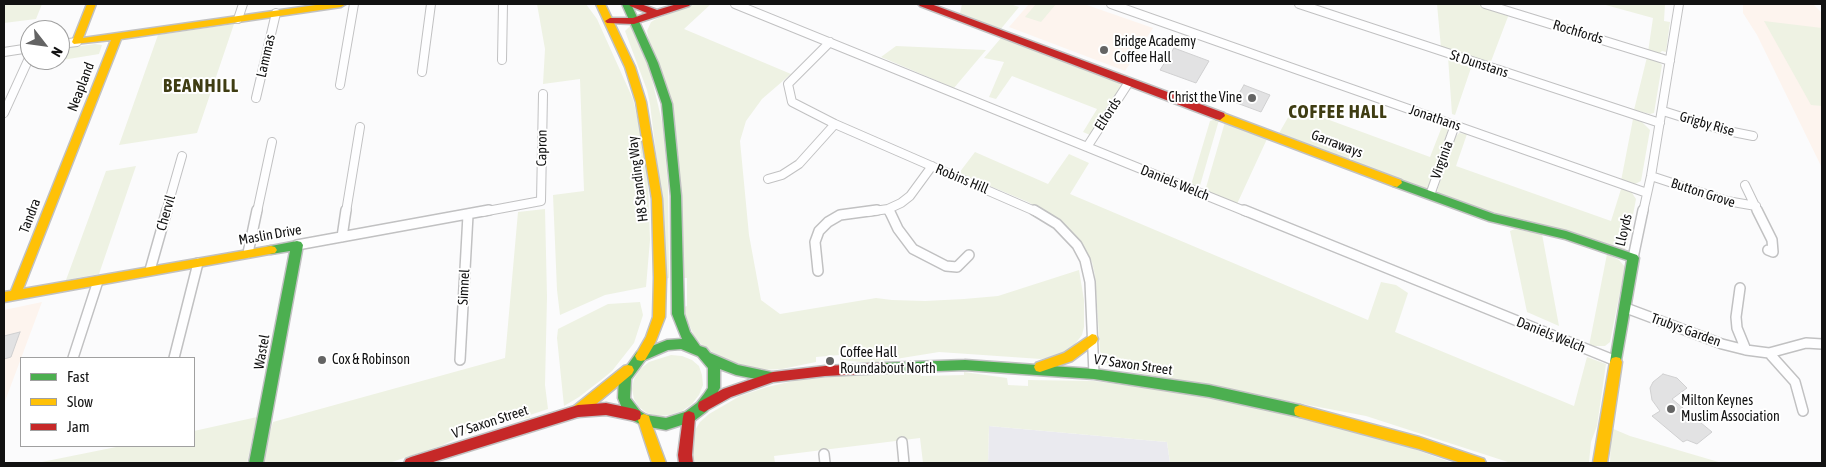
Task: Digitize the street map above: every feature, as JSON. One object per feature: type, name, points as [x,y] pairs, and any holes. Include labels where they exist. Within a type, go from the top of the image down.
[{"type":"main road","points":[[91,4],[77,42],[341,4]]},
{"type":"main road","points":[[595,4],[605,12],[630,21],[686,4]]},
{"type":"main road","points":[[621,44],[630,21],[629,4],[657,14]]},
{"type":"main road","name":"Garraways","points":[[923,4],[1493,218],[1566,235],[1633,258]]},
{"type":"main road","name":"H8 Standing Way","points":[[605,12],[621,44],[641,102],[649,140],[657,199],[660,278],[659,311],[651,339],[641,356]]},
{"type":"main road","points":[[630,21],[654,63],[667,104],[676,196],[678,314],[685,334],[694,347],[709,358],[714,367],[715,377],[714,388],[702,407],[689,417],[666,424],[639,417]]},
{"type":"main road","name":"Neapland","points":[[72,148],[117,36]]},
{"type":"main road","name":"Tandra","points":[[10,296],[72,148]]},
{"type":"main road","name":"Maslin Drive","points":[[10,296],[297,245]]},
{"type":"main road","name":"Wastel","points":[[256,463],[297,245]]},
{"type":"main road","name":"Lloyds","points":[[1600,463],[1633,258]]},
{"type":"main road","points":[[1032,369],[1068,357],[1092,339]]},
{"type":"main road","points":[[659,463],[639,417],[628,407],[624,398],[623,388],[631,368],[641,356],[667,345],[681,344],[694,347]]},
{"type":"main road","name":"V7 Saxon Street","points":[[709,358],[736,370],[773,378]]},
{"type":"main road","name":"V7 Saxon Street","points":[[702,407],[727,393],[773,378],[825,371],[920,366],[1032,369],[1094,374],[1209,391],[1294,409],[1419,443],[1479,463]]},
{"type":"main road","name":"V7 Saxon Street","points":[[576,412],[602,394],[631,368]]},
{"type":"main road","name":"V7 Saxon Street","points":[[411,463],[576,412],[606,409],[639,417]]},
{"type":"main road","points":[[686,463],[685,455],[689,417]]},
{"type":"street","points":[[238,19],[243,4]]},
{"type":"street","points":[[340,85],[354,4]]},
{"type":"street","points":[[422,72],[431,4]]},
{"type":"street","points":[[502,60],[503,4]]},
{"type":"street","name":"Daniels Welch","points":[[736,4],[1616,361]]},
{"type":"street","name":"Jonathans","points":[[1111,4],[1647,193]]},
{"type":"street","name":"St Dunstans","points":[[1299,4],[1660,124]]},
{"type":"street","name":"Rochfords","points":[[1485,4],[1670,61]]},
{"type":"street","name":"Lloyds","points":[[1633,258],[1663,111],[1679,4]]},
{"type":"street","name":"Lammas","points":[[256,98],[276,13]]},
{"type":"street","points":[[70,43],[77,42]]},
{"type":"street","name":"Robins Hill","points":[[830,42],[788,84],[792,102],[835,124],[1038,212],[1057,224],[1077,245],[1085,260],[1090,282],[1094,374]]},
{"type":"street","points":[[4,52],[20,50]]},
{"type":"street","points":[[4,114],[24,70]]},
{"type":"street","name":"Elfords","points":[[1087,147],[1129,82]]},
{"type":"street","name":"Capron","points":[[541,201],[543,94]]},
{"type":"street","name":"Grigby Rise","points":[[1663,111],[1723,130],[1753,136]]},
{"type":"street","points":[[768,179],[785,179],[835,124]]},
{"type":"street","name":"Virginia","points":[[1430,195],[1455,125]]},
{"type":"street","points":[[342,237],[360,127]]},
{"type":"street","points":[[248,253],[272,142]]},
{"type":"street","name":"Chervil","points":[[150,270],[182,156]]},
{"type":"street","points":[[818,272],[819,259],[816,242],[819,231],[828,222],[840,215],[888,209],[901,204],[910,196],[932,166]]},
{"type":"street","name":"Button Grove","points":[[1651,176],[1727,201],[1756,206]]},
{"type":"street","name":"Button Grove","points":[[1745,185],[1772,240],[1773,252],[1768,250]]},
{"type":"street","name":"Maslin Drive","points":[[297,245],[541,201]]},
{"type":"street","points":[[888,209],[898,229],[913,249],[946,266],[957,267],[969,255]]},
{"type":"street","name":"Simnel","points":[[460,360],[468,215]]},
{"type":"street","points":[[174,357],[198,263]]},
{"type":"street","points":[[73,357],[98,280]]},
{"type":"street","name":"Trubys Garden","points":[[1740,288],[1736,317],[1737,328],[1746,350]]},
{"type":"street","name":"Trubys Garden","points":[[1626,308],[1722,344],[1746,350],[1769,353],[1806,343],[1822,344]]},
{"type":"street","points":[[1769,353],[1795,382],[1803,411]]},
{"type":"street","points":[[902,442],[904,463]]},
{"type":"shaded area","points":[[4,4],[42,4],[36,19],[4,23]]},
{"type":"shaded area","points":[[537,4],[586,4],[597,19],[633,99],[643,143],[648,183],[650,240],[646,287],[605,295],[560,315],[557,290],[553,195],[584,191],[580,79],[543,84],[545,49]]},
{"type":"shaded area","points":[[691,4],[711,4],[684,29],[791,74],[762,99],[746,121],[740,141],[749,235],[761,300],[780,314],[876,298],[925,301],[998,296],[1079,270],[1084,300],[1084,327],[1082,335],[1072,348],[1063,355],[1041,359],[939,352],[871,363],[840,360],[840,355],[816,357],[816,362],[782,369],[759,370],[738,365],[705,348],[695,338],[682,308],[687,306],[687,278],[682,278],[681,196],[647,31],[651,22]]},
{"type":"shaded area","points":[[962,4],[1010,4],[1019,7],[1000,30],[962,16],[960,13]]},
{"type":"shaded area","name":"Bridge Academy Coffee Hall","points":[[1029,4],[1084,4],[1153,28],[1125,71],[1009,27]]},
{"type":"shaded area","points":[[1036,4],[1056,4],[1041,22],[1025,17]]},
{"type":"shaded area","points":[[1437,4],[1475,4],[1509,14],[1490,64],[1441,48]]},
{"type":"shaded area","points":[[1602,4],[1665,4],[1664,21],[1670,22],[1666,52],[1662,51],[1659,54],[1648,52],[1653,18]]},
{"type":"shaded area","points":[[1743,4],[1813,4],[1822,13],[1822,168],[1757,35],[1743,13]]},
{"type":"shaded area","points":[[1764,21],[1822,28],[1822,106],[1811,105]]},
{"type":"shaded area","points":[[234,24],[197,133],[119,145],[158,35]]},
{"type":"shaded area","points":[[631,25],[650,71],[663,126],[668,185],[669,278],[663,279],[660,187],[650,104],[647,90],[625,31]]},
{"type":"shaded area","points":[[1001,38],[1118,82],[1121,86],[1090,135],[1083,132],[1097,109],[1012,76],[996,99],[989,97],[1004,62],[984,58]]},
{"type":"shaded area","points":[[95,44],[102,45],[99,54],[70,59],[70,48]]},
{"type":"shaded area","points":[[896,46],[986,50],[954,88],[881,57]]},
{"type":"shaded area","points":[[1448,57],[1472,65],[1455,115],[1452,114]]},
{"type":"shaded area","points":[[1647,57],[1657,60],[1662,65],[1654,113],[1650,114],[1634,110]]},
{"type":"shaded area","points":[[1294,107],[1430,157],[1443,124],[1448,130],[1428,188],[1424,189],[1278,135]]},
{"type":"shaded area","points":[[1633,119],[1642,122],[1650,130],[1641,181],[1633,185],[1621,181]]},
{"type":"shaded area","points":[[1219,120],[1199,189],[1191,185],[1210,121]]},
{"type":"shaded area","points":[[1225,122],[1267,139],[1237,204],[1205,191]]},
{"type":"shaded area","points":[[1459,133],[1467,134],[1456,166],[1611,221],[1622,186],[1630,190],[1636,199],[1627,247],[1625,249],[1616,249],[1502,218],[1440,195],[1437,191],[1455,137]]},
{"type":"shaded area","points":[[975,152],[1048,184],[1069,154],[1089,163],[1070,194],[1368,320],[1381,282],[1396,285],[1408,293],[1395,332],[1574,406],[1587,357],[1606,364],[1597,426],[1591,442],[1589,462],[1511,463],[1366,416],[1113,368],[1104,361],[1100,351],[1095,276],[1092,262],[1080,241],[1059,220],[1028,202],[959,173]]},
{"type":"shaded area","points":[[136,166],[99,274],[66,280],[106,171]]},
{"type":"shaded area","points":[[545,209],[547,297],[545,385],[548,409],[530,415],[530,418],[508,421],[469,432],[443,445],[389,463],[261,463],[273,422],[505,358],[518,212]]},
{"type":"shaded area","points":[[1515,229],[1542,234],[1559,326],[1527,312],[1510,231]]},
{"type":"shaded area","points":[[1607,254],[1619,260],[1625,267],[1610,342],[1605,346],[1589,346]]},
{"type":"shaded area","points":[[42,302],[4,404],[4,310]]},
{"type":"shaded area","points":[[640,302],[643,315],[634,343],[612,371],[579,397],[564,406],[557,338],[558,329],[608,304]]},
{"type":"shaded area","points":[[671,355],[682,356],[692,360],[699,366],[703,385],[699,395],[692,404],[682,411],[658,416],[647,413],[639,407],[634,399],[632,389],[634,379],[640,369],[649,362]]},
{"type":"shaded area","points":[[964,372],[1007,378],[1008,385],[1028,386],[1028,380],[1094,381],[1163,390],[1254,406],[1400,444],[1453,463],[1170,463],[1167,442],[989,426],[988,463],[923,463],[920,438],[774,456],[775,463],[690,463],[689,456],[695,430],[700,422],[709,414],[740,396],[767,387],[798,380],[841,376],[920,373],[921,376],[964,375]]},
{"type":"shaded area","points":[[257,417],[247,463],[37,463],[116,447],[195,447],[195,431]]},
{"type":"shaded area","points":[[989,426],[1167,442],[1170,463],[988,463]]},
{"type":"shaded area","points":[[1611,428],[1630,436],[1722,463],[1610,463]]},
{"type":"building","points":[[1174,48],[1209,61],[1196,83],[1160,70]]},
{"type":"building","name":"Christ the Vine","points":[[1244,85],[1270,95],[1261,112],[1234,102]]},
{"type":"building","points":[[20,332],[11,357],[4,359],[4,336]]},
{"type":"building","name":"Milton Keynes Muslim Association","points":[[1663,374],[1677,378],[1687,388],[1672,399],[1712,432],[1697,444],[1687,440],[1683,442],[1652,416],[1660,411],[1652,400],[1650,388],[1653,382]]},
{"type":"traffic: fast","points":[[626,4],[653,63],[667,104],[676,196],[678,314],[685,334],[694,347]]},
{"type":"traffic: fast","points":[[1397,183],[1493,218],[1566,235],[1633,258],[1616,362]]},
{"type":"traffic: fast","points":[[256,463],[297,245],[271,250]]},
{"type":"traffic: fast","points":[[681,344],[702,352],[714,367],[714,388],[709,398],[702,407],[689,417],[666,424],[644,420],[635,415],[628,407],[624,398],[625,377],[641,356],[667,345],[681,344]]},
{"type":"traffic: fast","points":[[709,358],[736,370],[771,377]]},
{"type":"traffic: fast","points":[[883,368],[965,365],[1094,374],[1209,391],[1300,411]]},
{"type":"traffic: slow","points":[[91,4],[77,42],[341,4]]},
{"type":"traffic: slow","points":[[600,4],[630,67],[641,102],[657,199],[660,278],[659,317],[651,339],[641,356]]},
{"type":"traffic: slow","points":[[15,295],[117,36]]},
{"type":"traffic: slow","points":[[1220,116],[1397,183]]},
{"type":"traffic: slow","points":[[4,297],[271,250]]},
{"type":"traffic: slow","points":[[1040,367],[1068,357],[1092,339]]},
{"type":"traffic: slow","points":[[1600,463],[1616,362]]},
{"type":"traffic: slow","points":[[578,411],[628,370]]},
{"type":"traffic: slow","points":[[1300,411],[1419,443],[1479,463]]},
{"type":"traffic: slow","points":[[644,420],[659,463]]},
{"type":"traffic: jam","points":[[633,4],[657,14]]},
{"type":"traffic: jam","points":[[610,21],[634,21],[686,4]]},
{"type":"traffic: jam","points":[[923,4],[1220,116]]},
{"type":"traffic: jam","points":[[704,406],[727,393],[773,377],[825,371],[883,368]]},
{"type":"traffic: jam","points":[[411,463],[578,411],[606,409],[635,415]]},
{"type":"traffic: jam","points":[[686,463],[685,455],[689,417]]},
{"type":"place","name":"Bridge Academy Coffee Hall","points":[[1104,50]]},
{"type":"place","name":"Christ the Vine","points":[[1252,98]]},
{"type":"place","name":"Cox & Robinson","points":[[322,360]]},
{"type":"place","name":"Coffee Hall Roundabout North","points":[[830,361]]},
{"type":"place","name":"Milton Keynes Muslim Association","points":[[1671,409]]},
{"type":"district","name":"BEANHILL","points":[[201,86]]},
{"type":"district","name":"COFFEE HALL","points":[[1338,112]]}]
